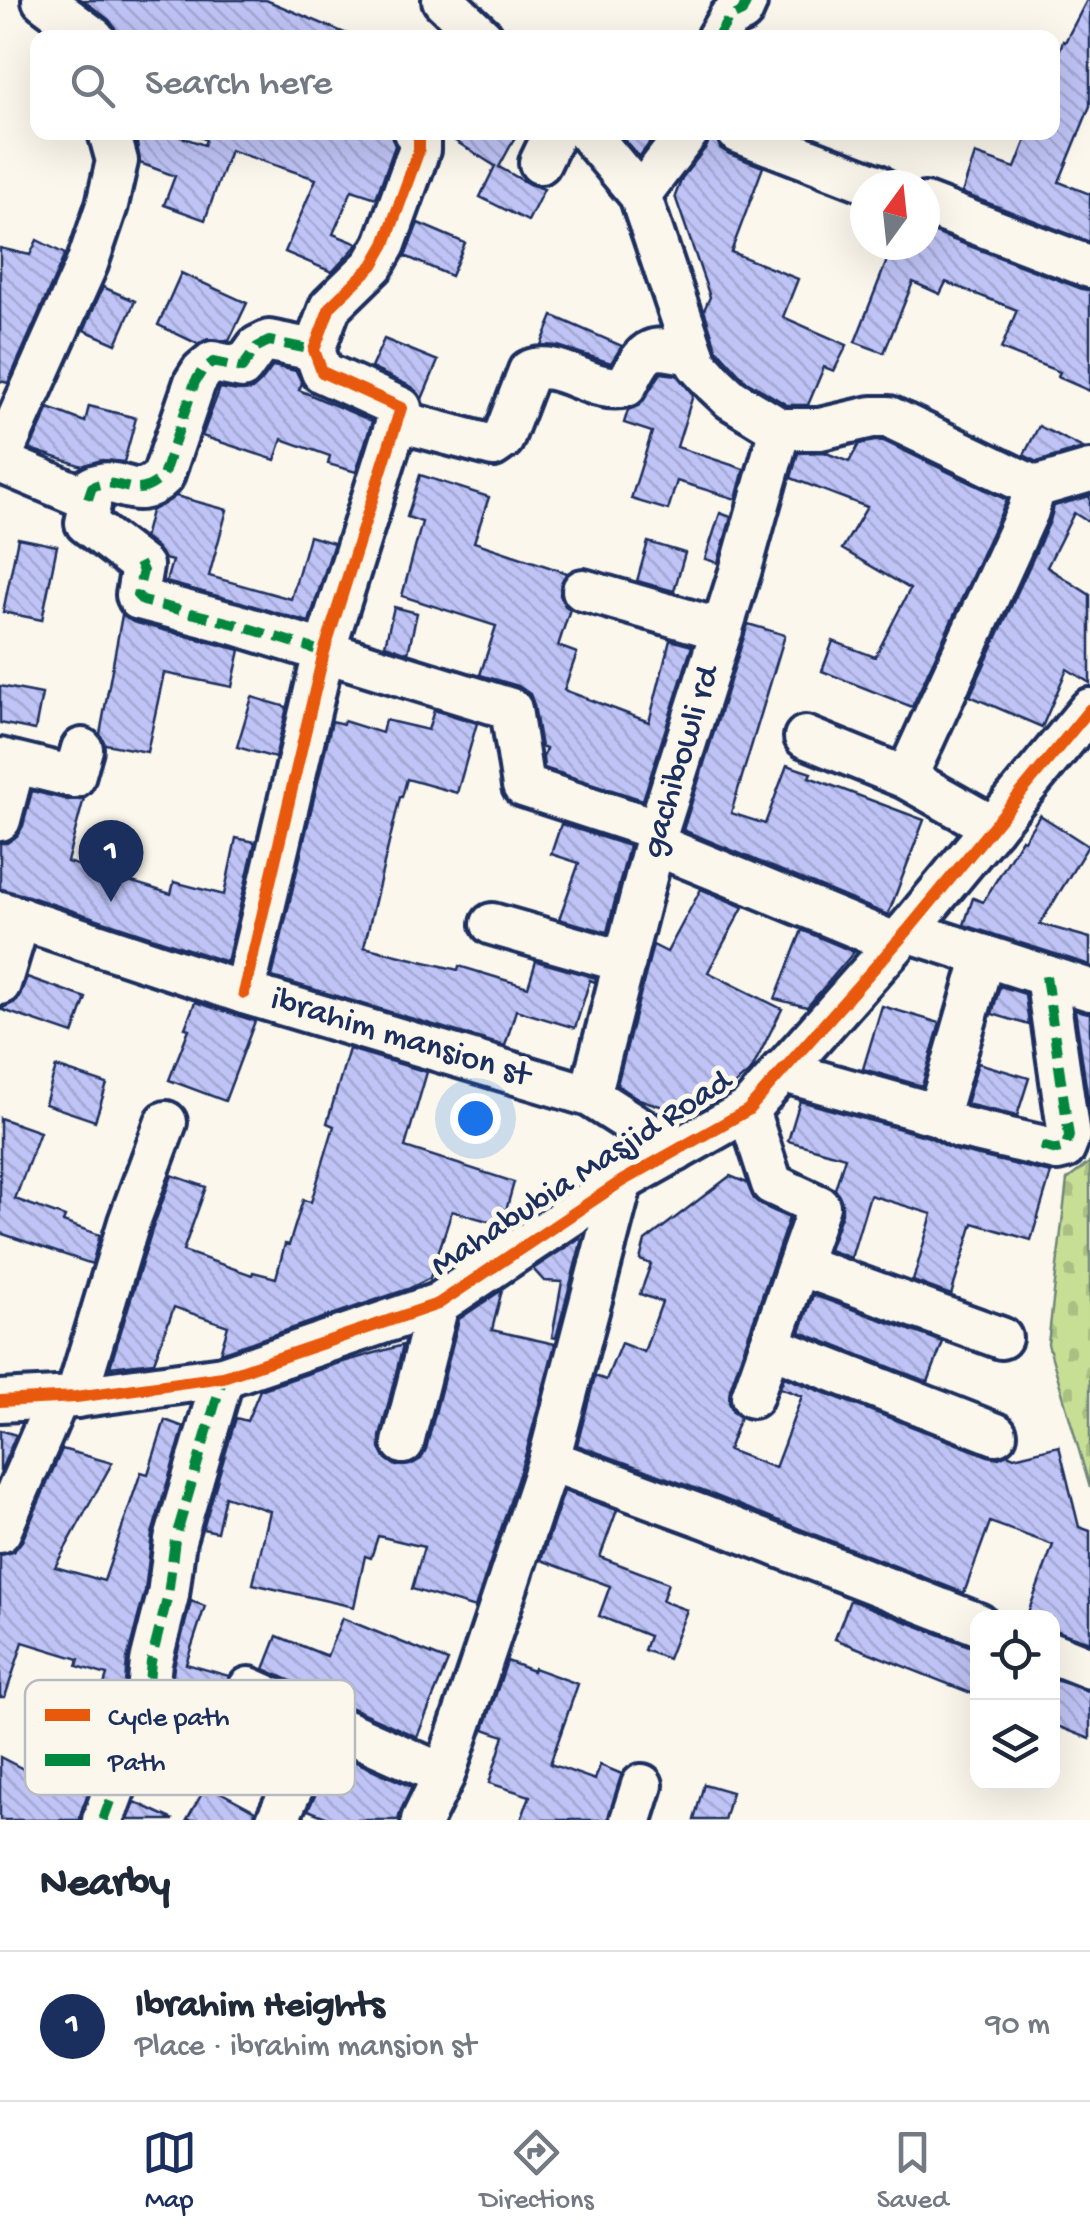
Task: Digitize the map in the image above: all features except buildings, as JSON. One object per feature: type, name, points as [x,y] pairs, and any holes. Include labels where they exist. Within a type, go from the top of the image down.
[{"type":"street","points":[[44,0],[83,30]]},
{"type":"street","points":[[721,30],[729,18],[742,12],[746,3],[743,0]]},
{"type":"street","points":[[441,15],[468,30]]},
{"type":"street","points":[[88,499],[0,460],[87,264],[108,206],[117,160],[111,140]]},
{"type":"street","points":[[244,993],[324,652],[402,408],[322,372],[314,350],[330,307],[372,265],[385,244],[419,140]]},
{"type":"street","points":[[593,140],[640,196],[697,364],[732,399],[780,429],[820,430],[872,417],[889,418],[1035,487],[1090,470]]},
{"type":"street","points":[[640,196],[682,140]]},
{"type":"street","points":[[759,140],[850,175]]},
{"type":"street","points":[[940,210],[1090,267]]},
{"type":"street","points":[[314,350],[269,341],[258,347],[242,368],[213,362],[195,382],[163,476],[154,486],[141,491],[103,482],[92,486],[86,523],[142,566],[139,599],[235,624],[512,709],[523,786],[901,937],[984,956],[1090,990]]},
{"type":"street","points":[[398,420],[493,446],[503,440],[529,370],[550,369],[606,388],[617,388],[626,386],[650,350],[662,348],[694,355]]},
{"type":"street","name":"gachibowli rd","points":[[590,1096],[657,838],[780,429]]},
{"type":"street","points":[[906,778],[1028,511],[1035,487]]},
{"type":"street","points":[[583,590],[722,630]]},
{"type":"street","name":"Mahabubia Masjid Road","points":[[0,1401],[67,1398],[223,1377],[438,1304],[622,1181],[748,1110],[901,937],[1090,708]]},
{"type":"street","points":[[805,736],[906,778],[993,827]]},
{"type":"street","points":[[0,820],[7,761],[74,777],[82,749]]},
{"type":"street","points":[[0,984],[10,915]]},
{"type":"street","name":"ibrahim mansion st","points":[[10,915],[244,993],[590,1096],[676,1151]]},
{"type":"street","points":[[492,924],[625,962]]},
{"type":"street","points":[[938,1115],[984,956]]},
{"type":"street","points":[[781,1071],[938,1115],[958,1127],[1056,1150],[1064,1148],[1069,1136],[1046,976]]},
{"type":"street","points":[[748,1110],[772,1184],[820,1206],[752,1397]]},
{"type":"street","points":[[0,1532],[67,1398],[166,1122]]},
{"type":"street","points":[[422,1820],[444,1775],[549,1460],[622,1181]]},
{"type":"street","points":[[800,1265],[1001,1338]]},
{"type":"street","points":[[402,1443],[438,1304]]},
{"type":"street","points":[[770,1346],[996,1434]]},
{"type":"street","points":[[149,1680],[176,1540],[223,1377]]},
{"type":"street","points":[[549,1460],[970,1621]]},
{"type":"street","points":[[1060,1656],[1090,1668]]},
{"type":"street","points":[[355,1736],[444,1775]]},
{"type":"street","points":[[103,1820],[112,1795]]},
{"type":"street","points":[[277,1820],[289,1795]]},
{"type":"green space","points":[[1090,1162],[1090,1488],[1048,1344],[1067,1180]]},
{"type":"marked path","points":[[722,30],[729,18],[742,12],[746,3],[743,0]]},
{"type":"marked path","points":[[88,499],[92,487],[112,484],[143,488],[163,476],[195,382],[213,362],[242,368],[257,347],[269,341],[314,350]]},
{"type":"marked path","points":[[139,563],[143,571],[137,595],[143,601],[324,652]]},
{"type":"marked path","points":[[1041,1146],[1065,1148],[1069,1136],[1046,976]]},
{"type":"marked path","points":[[149,1680],[168,1595],[175,1540],[223,1377]]},
{"type":"marked path","points":[[103,1820],[112,1795]]},
{"type":"cycle path","points":[[244,993],[324,652],[401,408],[322,372],[314,350],[330,307],[373,265],[385,244],[419,150],[419,140]]},
{"type":"cycle path","points":[[0,1401],[76,1397],[223,1377],[438,1304],[622,1181],[748,1110],[907,931],[1090,709]]},
{"type":"place","name":"Ibrahim Heights","points":[[111,902]]}]
